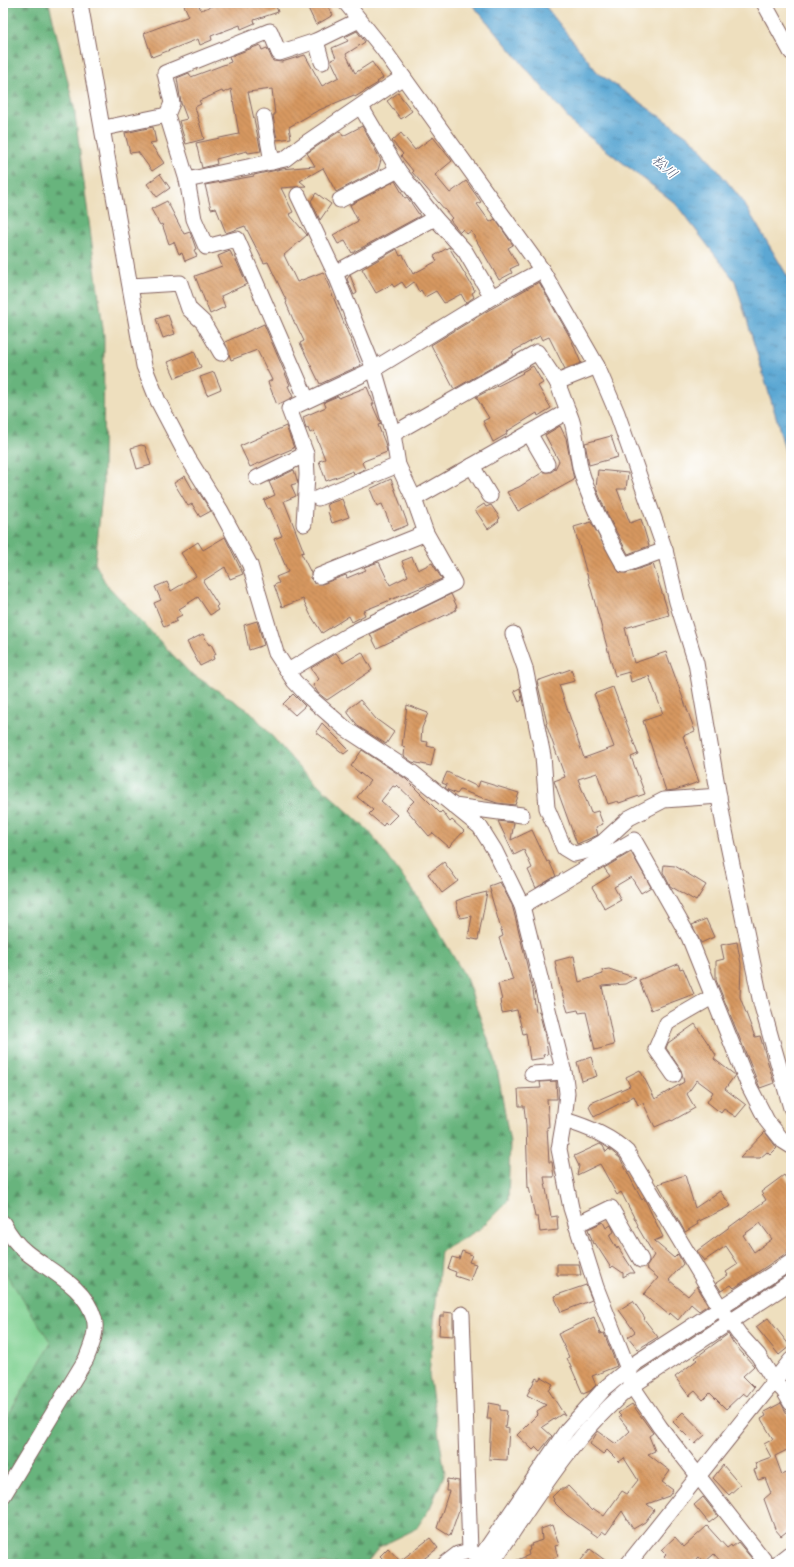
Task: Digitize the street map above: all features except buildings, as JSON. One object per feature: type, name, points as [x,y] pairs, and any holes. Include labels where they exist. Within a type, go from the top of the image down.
[{"type":"highway","points":[[782,1564],[791,1557]]},
{"type":"street","points":[[80,3],[104,128],[108,163],[144,366],[158,401],[188,458],[221,511],[250,565],[276,653],[288,671],[309,697],[346,729],[413,773],[480,827],[495,851],[522,906],[564,1072],[567,1093],[559,1149],[571,1208],[596,1287],[628,1369],[632,1386],[698,1477],[767,1564]]},
{"type":"street","points":[[346,3],[383,49],[542,270],[597,366],[620,420],[665,550],[676,602],[696,663],[719,796],[762,1003],[791,1108]]},
{"type":"street","points":[[764,3],[790,50]]},
{"type":"street","points":[[307,400],[237,239],[206,247],[194,219],[187,180],[167,115],[172,103],[165,73],[270,31],[279,53],[316,41],[359,20]]},
{"type":"street","points":[[316,41],[322,62]]},
{"type":"street","points":[[187,180],[285,159],[303,145],[403,77]]},
{"type":"street","points":[[361,107],[398,170],[435,218],[465,251],[492,297]]},
{"type":"street","points":[[104,128],[167,115]]},
{"type":"street","points":[[264,117],[272,162]]},
{"type":"street","points":[[340,200],[398,170]]},
{"type":"street","points":[[288,671],[352,633],[454,583],[426,533],[414,499],[398,465],[393,434],[374,369],[335,273],[298,195]]},
{"type":"street","points":[[335,273],[435,218]]},
{"type":"street","points":[[304,524],[307,475],[306,454],[290,409],[374,369],[492,297],[542,270]]},
{"type":"street","points":[[131,286],[180,283],[189,309],[203,322],[221,354]]},
{"type":"street","points":[[393,434],[537,352],[557,382],[572,419],[581,470],[589,495],[606,534],[624,564],[665,550]]},
{"type":"street","points":[[557,382],[597,366]]},
{"type":"street","points":[[414,499],[568,411]]},
{"type":"street","points":[[529,433],[547,464]]},
{"type":"street","points":[[257,478],[306,454]]},
{"type":"street","points":[[318,498],[398,465]]},
{"type":"street","points":[[472,466],[490,496]]},
{"type":"street","points":[[319,576],[426,533]]},
{"type":"street","points":[[513,634],[525,668],[540,742],[547,808],[564,848],[574,854],[586,851],[603,842],[629,818],[664,800],[719,796]]},
{"type":"street","points":[[454,806],[522,815]]},
{"type":"street","points":[[522,906],[634,840],[689,937],[712,997],[751,1090],[768,1121],[783,1141],[791,1146]]},
{"type":"street","points":[[674,1075],[656,1049],[667,1023],[712,997]]},
{"type":"street","points":[[532,1074],[564,1072]]},
{"type":"street","points":[[564,1120],[576,1123],[619,1144],[627,1152],[721,1309],[758,1355],[774,1381],[784,1391],[791,1403]]},
{"type":"street","points":[[576,1225],[611,1208],[641,1260]]},
{"type":"street","points":[[3,1223],[10,1235],[25,1251],[67,1282],[85,1299],[94,1318],[95,1330],[92,1345],[86,1359],[3,1496]]},
{"type":"street","points":[[481,1560],[567,1430],[605,1388],[628,1369],[791,1262]]},
{"type":"street","points":[[481,1560],[586,1429],[611,1403],[632,1386],[791,1282]]},
{"type":"street","points":[[462,1314],[481,1560]]},
{"type":"street","points":[[628,1564],[791,1360]]},
{"type":"street","points":[[445,1564],[458,1554],[481,1560]]},
{"type":"green space","points":[[3,3],[49,3],[74,107],[104,336],[103,485],[95,563],[106,584],[189,672],[251,712],[298,766],[369,831],[422,903],[466,978],[496,1062],[510,1143],[508,1201],[480,1229],[441,1251],[429,1375],[445,1473],[430,1508],[416,1529],[379,1547],[366,1564],[3,1564]]},
{"type":"green space","points":[[3,1269],[51,1343],[3,1424]]},
{"type":"water","name":"松川","points":[[471,3],[543,3],[598,73],[693,140],[742,200],[791,282],[791,474],[777,420],[735,281],[675,203],[575,126]]}]
